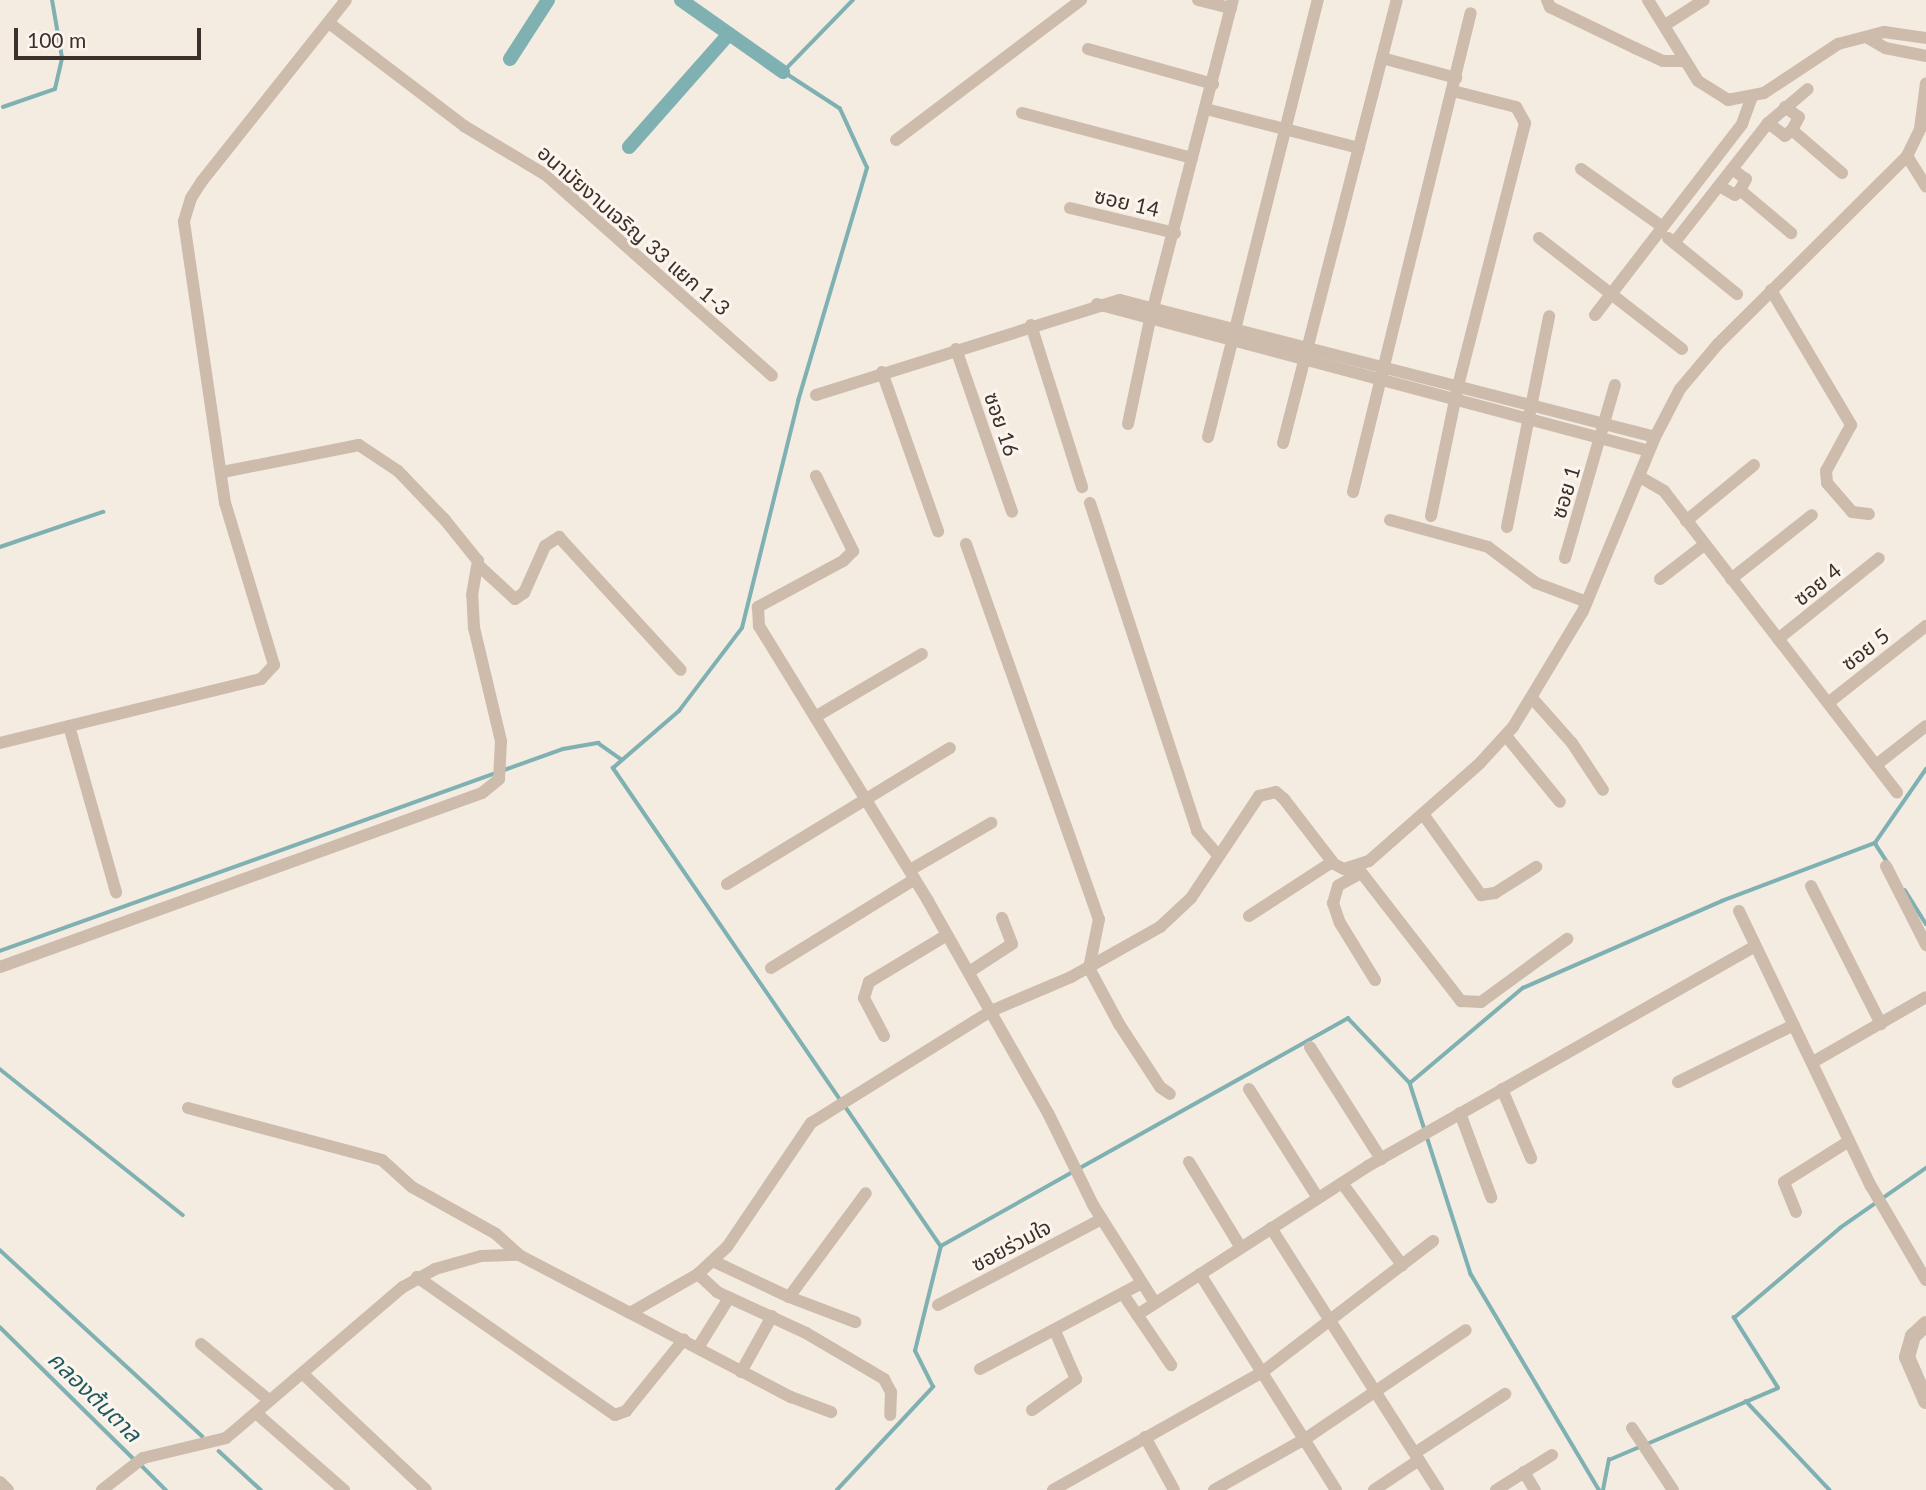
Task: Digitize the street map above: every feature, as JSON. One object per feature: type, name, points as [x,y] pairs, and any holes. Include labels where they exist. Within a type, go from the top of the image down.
[{"type":"street","points":[[0,743],[269,675],[274,665],[272,651],[225,503],[223,472],[186,210],[202,181],[346,0]]},
{"type":"street","points":[[896,140],[1081,0]]},
{"type":"street","points":[[1128,424],[1152,314],[1232,4],[1198,0]]},
{"type":"street","points":[[1208,437],[1229,341],[1318,0]]},
{"type":"street","points":[[1283,443],[1397,0]]},
{"type":"street","points":[[1547,0],[1550,7],[1644,53],[1663,61],[1685,61]]},
{"type":"street","points":[[1648,0],[1685,61],[1710,93],[1728,100],[1751,99],[1838,44],[1884,32],[1926,38]]},
{"type":"street","points":[[1665,25],[1704,0]]},
{"type":"street","points":[[1353,492],[1471,13]]},
{"type":"street","name":"อนามัยงามเจริญ 33 แยก 1-3","points":[[329,23],[464,126],[546,175],[772,376]]},
{"type":"street","points":[[1868,38],[1885,48],[1926,57]]},
{"type":"street","points":[[1088,49],[1213,84]]},
{"type":"street","points":[[1382,58],[1456,78]]},
{"type":"street","points":[[1375,979],[1340,923],[1333,903],[1338,886],[1423,814],[1506,736],[1532,698],[1587,602],[1655,437],[1691,373],[1771,289],[1907,156],[1920,129],[1926,83]]},
{"type":"street","points":[[1674,243],[1768,123],[1808,89]]},
{"type":"street","points":[[1432,516],[1458,386],[1525,123],[1516,107],[1453,91]]},
{"type":"street","points":[[1595,315],[1742,124],[1751,99]]},
{"type":"street","points":[[1768,123],[1785,136],[1792,131],[1799,117],[1785,107]]},
{"type":"street","points":[[1206,109],[1359,148]]},
{"type":"street","points":[[1022,114],[1192,158]]},
{"type":"street","points":[[1792,131],[1842,173]]},
{"type":"street","points":[[1907,156],[1926,187]]},
{"type":"street","points":[[1581,169],[1662,229],[1674,243],[1737,294]]},
{"type":"street","points":[[1720,186],[1734,195],[1740,190],[1746,179],[1732,169]]},
{"type":"street","points":[[1740,190],[1791,233]]},
{"type":"street","name":"ซอย 14","points":[[1070,208],[1175,233]]},
{"type":"street","points":[[1539,238],[1682,349]]},
{"type":"street","points":[[1771,289],[1851,425],[1826,471],[1827,483],[1852,512],[1868,514]]},
{"type":"street","points":[[816,395],[1097,304],[1234,328],[1606,422],[1655,437]]},
{"type":"street","points":[[1152,314],[1229,341],[1649,451]]},
{"type":"street","points":[[1507,527],[1549,316]]},
{"type":"street","points":[[1031,325],[1082,486]]},
{"type":"street","name":"ซอย 16","points":[[956,349],[1012,512]]},
{"type":"street","points":[[882,372],[938,531]]},
{"type":"street","name":"ซอย 1","points":[[1565,558],[1615,384]]},
{"type":"street","points":[[223,472],[359,444],[398,471],[474,553],[478,565],[515,599],[524,593],[545,547],[559,537],[681,670]]},
{"type":"street","points":[[1685,521],[1754,465]]},
{"type":"street","points":[[816,476],[852,555],[770,599],[756,614],[815,717],[913,875],[991,1011],[1080,1182],[1155,1303]]},
{"type":"street","points":[[1640,477],[1664,491],[1897,792]]},
{"type":"street","points":[[1090,503],[1196,831],[1217,854]]},
{"type":"street","points":[[1731,579],[1812,515]]},
{"type":"street","points":[[1390,520],[1488,547],[1536,583],[1587,602]]},
{"type":"street","points":[[966,544],[1099,919],[1089,968],[1119,1024],[1160,1087],[1170,1094]]},
{"type":"street","points":[[1660,579],[1704,545]]},
{"type":"street","name":"ซอย 4","points":[[1778,639],[1880,558]]},
{"type":"street","points":[[0,967],[496,785],[503,765],[501,741],[474,628],[472,595],[478,565]]},
{"type":"street","name":"ซอย 5","points":[[1828,703],[1926,626]]},
{"type":"street","points":[[815,717],[922,654]]},
{"type":"street","points":[[1532,698],[1572,743],[1603,790]]},
{"type":"street","points":[[69,726],[116,892]]},
{"type":"street","points":[[1876,765],[1926,726]]},
{"type":"street","points":[[1506,736],[1560,802]]},
{"type":"street","points":[[727,884],[950,748]]},
{"type":"street","points":[[630,1313],[715,1262],[811,1123],[855,1093],[991,1011],[1089,968],[1152,932],[1191,898],[1252,802],[1276,792],[1332,862],[1344,869],[1359,870],[1461,1002],[1481,1002],[1567,939]]},
{"type":"street","points":[[1423,814],[1481,895],[1495,893],[1536,867]]},
{"type":"street","points":[[771,968],[991,823]]},
{"type":"street","points":[[1249,916],[1332,862]]},
{"type":"street","points":[[1886,866],[1926,945]]},
{"type":"street","points":[[1811,886],[1881,1024]]},
{"type":"street","points":[[1739,911],[1871,1186],[1926,1280]]},
{"type":"street","points":[[969,972],[1012,944],[1002,918]]},
{"type":"street","points":[[884,1035],[864,998],[869,982],[947,935]]},
{"type":"street","points":[[1137,1315],[1381,1158],[1755,946]]},
{"type":"street","points":[[1813,1062],[1926,997]]},
{"type":"street","points":[[1678,1082],[1794,1025]]},
{"type":"street","points":[[1310,1047],[1381,1158]]},
{"type":"street","points":[[1249,1088],[1318,1198]]},
{"type":"street","points":[[1502,1089],[1531,1158]]},
{"type":"street","points":[[188,1108],[382,1160],[412,1186],[496,1234],[519,1255],[699,1346],[741,1372],[831,1412]]},
{"type":"street","points":[[1460,1114],[1491,1197]]},
{"type":"street","points":[[1796,1212],[1784,1182],[1849,1141]]},
{"type":"street","points":[[1189,1162],[1241,1248]]},
{"type":"street","points":[[1342,1183],[1402,1265]]},
{"type":"street","points":[[789,1297],[866,1193]]},
{"type":"street","name":"ซอยร่วมใจ","points":[[938,1305],[1102,1219]]},
{"type":"street","points":[[1271,1228],[1438,1490]]},
{"type":"street","points":[[1053,1490],[1261,1373],[1433,1241]]},
{"type":"street","points":[[102,1490],[130,1465],[143,1458],[217,1442],[256,1413],[417,1277],[481,1256],[519,1255]]},
{"type":"street","points":[[715,1262],[789,1297],[855,1322]]},
{"type":"street","points":[[698,1273],[729,1298],[772,1316],[884,1379],[890,1385],[890,1415]]},
{"type":"street","points":[[1200,1274],[1336,1490]]},
{"type":"street","points":[[417,1277],[615,1415],[626,1411],[684,1339]]},
{"type":"street","points":[[980,1369],[1142,1283]]},
{"type":"street","points":[[1124,1294],[1171,1365]]},
{"type":"street","points":[[699,1346],[729,1298]]},
{"type":"street","points":[[741,1372],[772,1316]]},
{"type":"street","points":[[1926,1324],[1913,1336],[1907,1357],[1926,1401]]},
{"type":"street","points":[[1214,1490],[1305,1439],[1466,1330]]},
{"type":"street","points":[[1032,1410],[1076,1379],[1055,1331]]},
{"type":"street","points":[[201,1344],[270,1401]]},
{"type":"street","points":[[302,1373],[426,1490]]},
{"type":"street","points":[[1374,1490],[1505,1394]]},
{"type":"street","points":[[256,1413],[344,1490]]},
{"type":"street","points":[[1632,1428],[1673,1490]]},
{"type":"street","points":[[1145,1437],[1174,1490]]},
{"type":"street","points":[[1496,1490],[1552,1455]]},
{"type":"street","points":[[1524,1472],[1535,1490]]},
{"type":"street","points":[[0,1482],[8,1490]]},
{"type":"waterway","points":[[3,107],[55,89],[62,58],[52,0]]},
{"type":"waterway","points":[[510,59],[548,0]]},
{"type":"waterway","points":[[681,0],[783,72]]},
{"type":"waterway","points":[[840,1100],[613,768],[679,711],[742,628],[798,401],[867,168],[840,109],[783,72],[853,0]]},
{"type":"waterway","points":[[629,147],[729,34]]},
{"type":"waterway","points":[[0,547],[103,512]]},
{"type":"waterway","points":[[0,951],[563,749],[598,743],[622,760]]},
{"type":"waterway","points":[[1410,1083],[1523,988],[1722,901],[1875,843],[1926,769]]},
{"type":"waterway","points":[[1875,843],[1888,863]]},
{"type":"waterway","points":[[1905,890],[1926,924]]},
{"type":"waterway","points":[[1080,1168],[1348,1018],[1410,1083],[1471,1274],[1599,1490]]},
{"type":"waterway","points":[[0,1069],[183,1215]]},
{"type":"waterway","points":[[845,1106],[941,1246]]},
{"type":"waterway","points":[[1647,1444],[1778,1388],[1734,1318],[1840,1228],[1926,1168]]},
{"type":"waterway","points":[[837,1490],[933,1387],[915,1351],[941,1246],[1073,1172]]},
{"type":"waterway","points":[[0,1250],[202,1436]]},
{"type":"waterway","name":"คลองต้นตาล","points":[[0,1327],[134,1459]]},
{"type":"waterway","points":[[1746,1401],[1830,1490]]},
{"type":"waterway","points":[[1603,1490],[1609,1460],[1640,1447]]},
{"type":"waterway","points":[[219,1451],[261,1490]]},
{"type":"waterway","name":"คลองต้นตาล","points":[[140,1464],[166,1490]]}]
